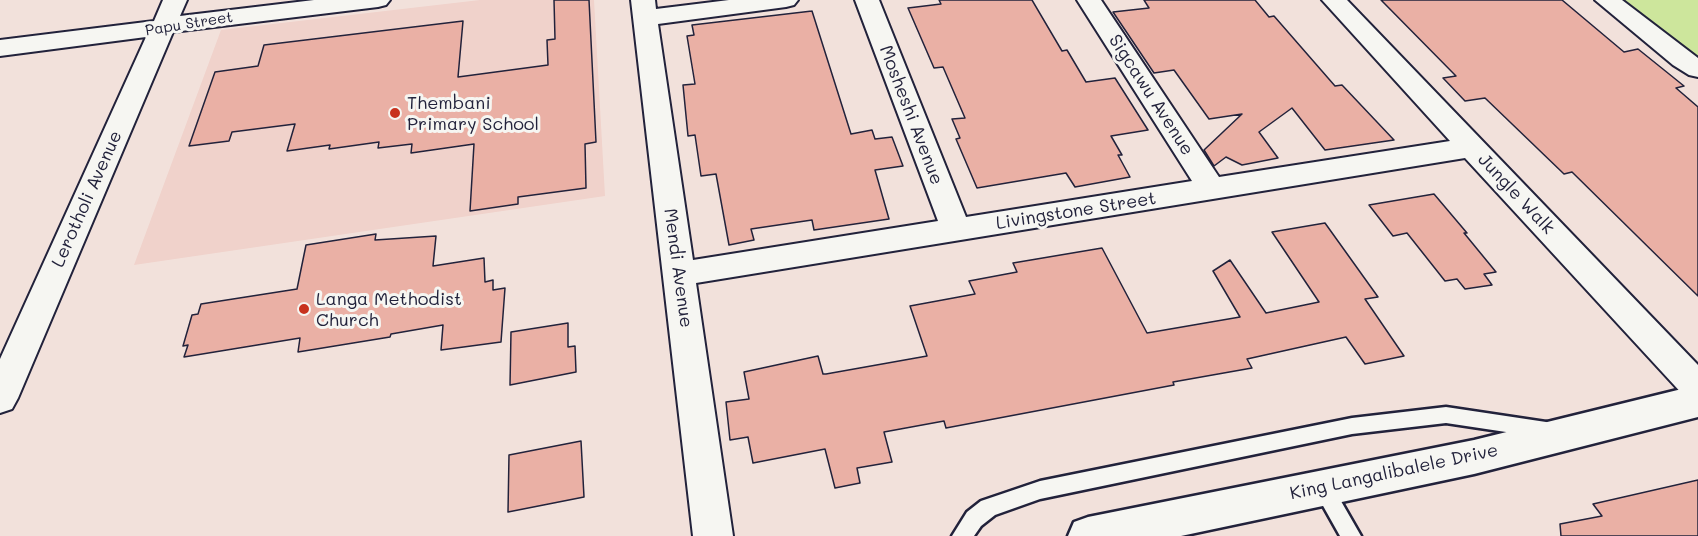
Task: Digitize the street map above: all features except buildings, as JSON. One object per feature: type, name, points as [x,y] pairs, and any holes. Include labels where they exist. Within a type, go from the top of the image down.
[{"type":"street","name":"Lerotholi Avenue","points":[[0,398],[175,0]]},
{"type":"street","name":"Papu Street","points":[[0,48],[163,27],[185,22],[378,0]]},
{"type":"street","points":[[644,9],[786,0]]},
{"type":"street","name":"Mosheshi Avenue","points":[[867,0],[956,230]]},
{"type":"street","name":"Sigcawu Avenue","points":[[1089,0],[1212,189]]},
{"type":"street","name":"Jungle Walk","points":[[1334,0],[1698,388]]},
{"type":"street","points":[[1607,0],[1698,69]]},
{"type":"street","name":"Mendi Avenue","points":[[644,9],[713,536]]},
{"type":"street","name":"Livingstone Street","points":[[679,274],[1473,147]]},
{"type":"street","name":"King Langalibalele Drive","points":[[1088,536],[1474,457],[1698,401]]},
{"type":"lane","points":[[962,536],[974,519],[988,508],[1040,490],[1352,426],[1446,415],[1568,434]]},
{"type":"lane","points":[[1323,488],[1351,536]]},
{"type":"shaded area","name":"Thembani Primary School","points":[[480,0],[594,0],[605,196],[134,265],[221,30]]},
{"type":"green space","points":[[1616,0],[1698,0],[1698,63]]},
{"type":"place","name":"Thembani Primary School","points":[[395,113]]},
{"type":"place","name":"Langa Methodist Church","points":[[304,309]]}]
